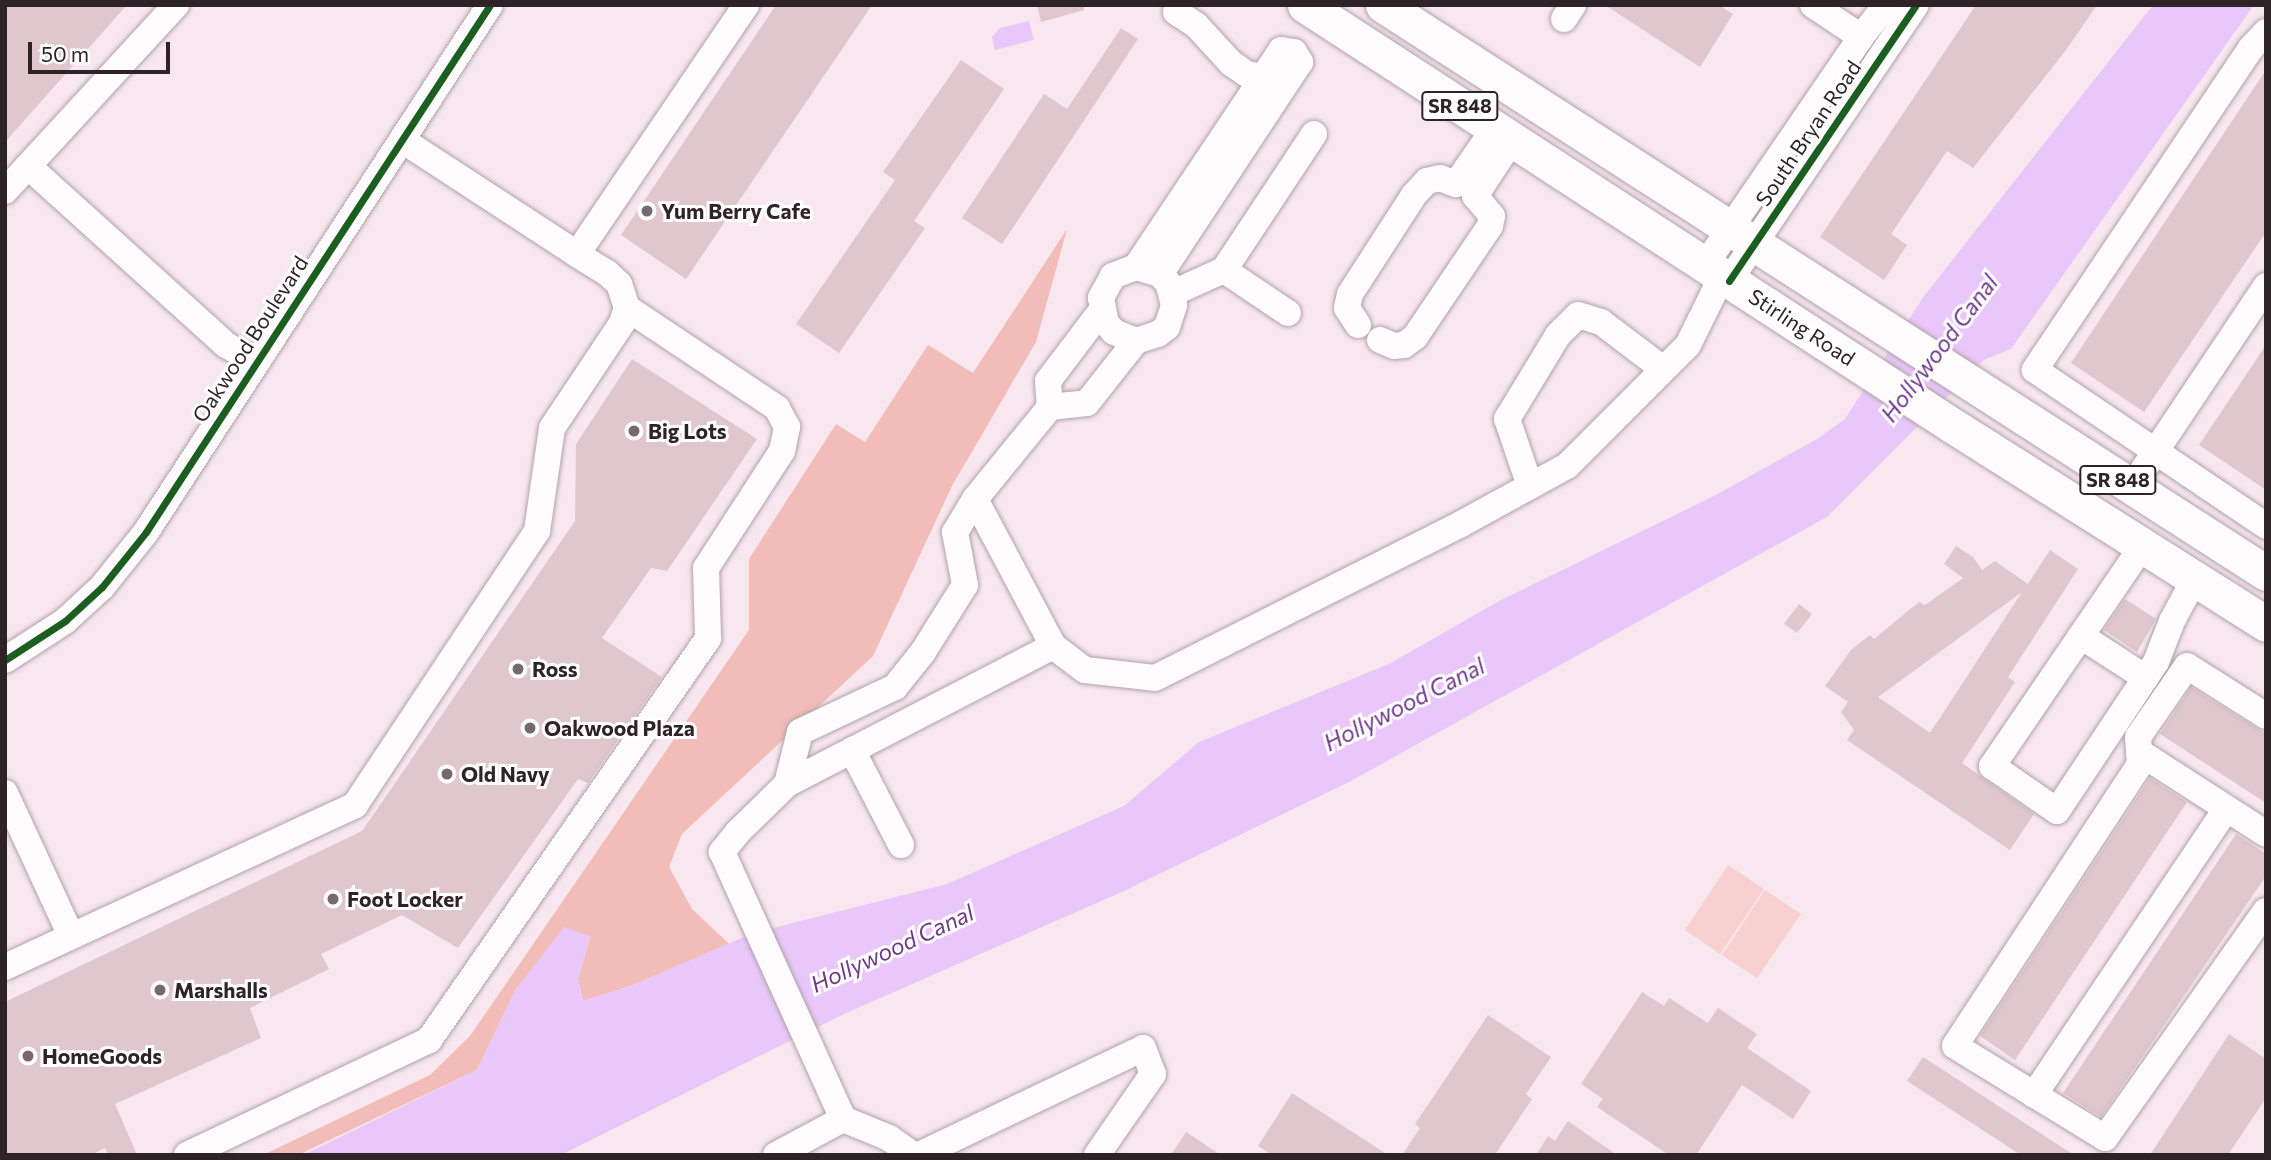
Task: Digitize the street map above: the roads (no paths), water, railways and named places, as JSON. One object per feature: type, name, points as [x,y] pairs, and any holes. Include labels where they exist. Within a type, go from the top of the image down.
[{"type":"main road","name":"Stirling Road","points":[[1383,5],[1971,386],[2266,573]]},
{"type":"main road","name":"Stirling Road","points":[[1321,8],[1503,134],[1950,424],[2266,624]]},
{"type":"main road","points":[[2044,483],[2090,492],[2116,493],[2131,488]]},
{"type":"main road","points":[[2143,545],[2189,545],[2231,551]]},
{"type":"street","points":[[5,191],[176,5]]},
{"type":"street","name":"Oakwood Boulevard","points":[[5,660],[65,621],[102,587],[146,532],[255,361],[490,5]]},
{"type":"street","points":[[577,254],[746,5]]},
{"type":"street","points":[[1813,5],[1861,37]]},
{"type":"street","name":"South Bryan Road","points":[[1053,646],[1085,670],[1155,678],[1566,466],[1688,345],[1719,274],[1861,37],[1886,5]]},
{"type":"street","name":"South Bryan Road","points":[[1742,236],[1916,5]]},
{"type":"street","points":[[1294,52],[1321,8]]},
{"type":"street","points":[[1177,12],[1196,25],[1231,63],[1247,74],[1262,77]]},
{"type":"street","points":[[2266,32],[2243,59],[2035,370],[2266,526]]},
{"type":"street","points":[[1156,278],[1262,77],[1281,50],[1294,52]]},
{"type":"street","points":[[1156,278],[1300,62],[1294,52]]},
{"type":"street","points":[[1224,270],[1314,134]]},
{"type":"street","points":[[1465,190],[1503,134]]},
{"type":"street","points":[[5,967],[355,805],[537,531],[552,428],[622,323],[627,308],[619,284],[607,272],[402,140]]},
{"type":"street","points":[[28,166],[226,345],[255,361]]},
{"type":"street","points":[[1358,324],[1348,308],[1350,294],[1414,195],[1427,181],[1440,178],[1465,190],[1492,216],[1483,237],[1415,337],[1404,345],[1394,346],[1380,340]]},
{"type":"street","points":[[787,784],[800,732],[895,687],[923,652],[965,584],[955,532],[975,499],[1050,407],[1048,382],[1101,311],[1105,286],[1123,270],[1156,278],[1224,270],[1288,313]]},
{"type":"street","points":[[1050,407],[1087,404],[1136,341],[1158,334],[1167,327],[1172,316],[1156,278]]},
{"type":"street","points":[[2131,488],[2266,286]]},
{"type":"street","points":[[187,1155],[429,1040],[708,638],[706,568],[782,451],[787,427],[776,408],[627,308]]},
{"type":"street","points":[[1101,311],[1114,332],[1136,341]]},
{"type":"street","points":[[1530,486],[1507,419],[1558,335],[1578,315],[1601,322],[1663,369]]},
{"type":"street","points":[[913,1155],[889,1139],[843,1119],[722,852],[738,832],[787,784],[1053,646],[975,499]]},
{"type":"street","points":[[2143,545],[1992,766],[2057,811],[2146,678],[2195,579]]},
{"type":"street","points":[[2081,636],[2146,678]]},
{"type":"street","points":[[2266,716],[2187,666],[2137,737],[2140,764],[1955,1046],[2105,1139],[2266,911]]},
{"type":"street","points":[[852,750],[901,845]]},
{"type":"street","points":[[2138,752],[2266,834]]},
{"type":"street","points":[[5,793],[71,936]]},
{"type":"street","points":[[2034,1095],[2226,809]]},
{"type":"street","points":[[919,1155],[1102,1065],[1143,1048],[1153,1074],[1097,1155]]},
{"type":"street","points":[[776,1155],[843,1119]]},
{"type":"water","name":"Hollywood Canal","points":[[2153,5],[2254,5],[2011,349],[1984,360],[1827,517],[1349,782],[1124,891],[844,1014],[561,1155],[303,1155],[477,1070],[516,989],[564,927],[590,936],[578,979],[583,1001],[633,985],[753,933],[947,884],[1124,806],[1199,742],[1391,663],[1497,602],[1712,497],[1817,439],[1845,419],[1924,296]]},
{"type":"water","points":[[1029,21],[1034,40],[995,50],[992,37],[1000,28]]},
{"type":"place","name":"Yum Berry Cafe","points":[[647,211]]},
{"type":"place","name":"Big Lots","points":[[634,431]]},
{"type":"place","name":"Ross","points":[[518,669]]},
{"type":"place","name":"Oakwood Plaza","points":[[530,728]]},
{"type":"place","name":"Old Navy","points":[[447,774]]},
{"type":"place","name":"Foot Locker","points":[[333,899]]},
{"type":"place","name":"Marshalls","points":[[160,990]]},
{"type":"place","name":"HomeGoods","points":[[28,1056]]}]
